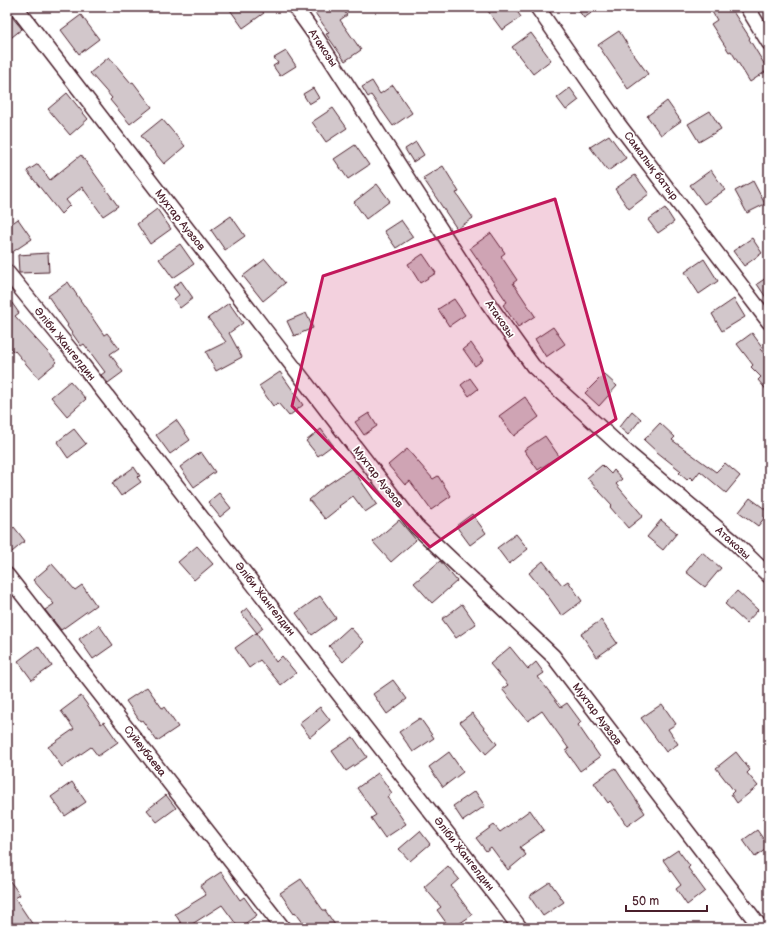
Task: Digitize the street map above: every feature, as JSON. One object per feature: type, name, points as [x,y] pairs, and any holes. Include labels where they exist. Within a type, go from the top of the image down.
[{"type":"street","name":"Мухтар Ауэзов","points":[[16,7],[416,526],[553,656],[761,928]]},
{"type":"street","name":"Атакозы","points":[[295,7],[315,34],[488,304],[533,366],[630,455],[734,542],[769,576]]},
{"type":"street","name":"Самалық батыр","points":[[537,7],[619,125],[769,322]]},
{"type":"street","points":[[747,7],[769,43]]},
{"type":"street","name":"Әліби Жангелдин","points":[[7,272],[78,359],[520,928]]},
{"type":"street","name":"Суйеубаева","points":[[7,575],[283,928]]},
{"type":"highlighted area","points":[[555,199],[616,419],[430,547],[292,406],[323,276]]},
{"type":"building","points":[[228,7],[259,7],[264,13],[243,28]]},
{"type":"building","points":[[311,7],[341,7],[347,15],[340,20],[361,50],[345,61],[326,34],[329,33]]},
{"type":"building","points":[[485,7],[514,7],[521,17],[502,30]]},
{"type":"building","points":[[576,7],[600,7],[584,18]]},
{"type":"building","points":[[709,7],[730,7],[768,70],[750,82],[731,51],[729,52],[711,24],[717,20]]},
{"type":"building","points":[[7,11],[22,29],[7,41]]},
{"type":"building","points":[[81,15],[99,39],[79,54],[61,30]]},
{"type":"building","points":[[619,31],[648,74],[628,89],[598,45]]},
{"type":"building","points":[[531,33],[551,60],[533,74],[512,47]]},
{"type":"building","points":[[286,51],[296,66],[280,76],[273,66],[278,63],[274,58]]},
{"type":"building","points":[[109,57],[131,83],[133,82],[152,107],[130,124],[110,100],[112,98],[90,73]]},
{"type":"building","points":[[372,81],[380,94],[393,85],[412,113],[393,126],[371,95],[368,97],[362,87]]},
{"type":"building","points":[[313,88],[319,98],[309,104],[303,94]]},
{"type":"building","points":[[570,88],[579,100],[566,110],[557,98]]},
{"type":"building","points":[[67,93],[88,119],[70,135],[48,109]]},
{"type":"building","points":[[667,101],[681,121],[661,135],[647,116]]},
{"type":"building","points":[[333,108],[347,128],[326,142],[312,122]]},
{"type":"building","points":[[710,111],[721,129],[699,142],[688,124]]},
{"type":"building","points":[[162,119],[185,146],[164,164],[141,136]]},
{"type":"building","points":[[609,135],[626,158],[608,171],[590,147]]},
{"type":"building","points":[[416,142],[424,155],[413,162],[405,149]]},
{"type":"building","points":[[355,145],[369,165],[348,179],[334,159]]},
{"type":"building","points":[[81,155],[118,206],[103,216],[82,187],[66,200],[70,205],[61,214],[27,171],[38,164],[50,180]]},
{"type":"building","points":[[443,166],[459,192],[456,193],[473,218],[457,229],[423,178]]},
{"type":"building","points":[[711,170],[725,190],[704,204],[690,185]]},
{"type":"building","points":[[635,175],[649,194],[629,209],[615,189]]},
{"type":"building","points":[[753,181],[765,204],[747,213],[735,191]]},
{"type":"building","points":[[377,184],[390,201],[366,219],[354,202]]},
{"type":"building","points":[[665,208],[674,222],[658,233],[648,220]]},
{"type":"building","points":[[157,209],[171,229],[150,244],[137,224]]},
{"type":"building","points":[[231,216],[245,236],[225,250],[211,230]]},
{"type":"building","points":[[18,219],[32,239],[11,253],[7,247],[7,227]]},
{"type":"building","points":[[401,220],[413,237],[396,248],[384,231]]},
{"type":"building","points":[[491,233],[505,253],[501,256],[517,280],[513,283],[535,316],[518,327],[503,305],[507,302],[470,248]]},
{"type":"building","points":[[752,238],[762,253],[744,266],[733,251]]},
{"type":"building","points":[[180,244],[194,264],[173,278],[159,259]]},
{"type":"building","points":[[48,253],[49,272],[19,273],[18,255]]},
{"type":"building","points":[[423,254],[436,273],[420,283],[408,264]]},
{"type":"building","points":[[265,259],[285,283],[263,301],[243,276]]},
{"type":"building","points":[[704,259],[718,281],[699,294],[685,272]]},
{"type":"building","points":[[769,276],[769,302],[757,284]]},
{"type":"building","points":[[181,281],[193,298],[180,308],[174,299],[179,295],[173,287]]},
{"type":"building","points":[[68,282],[104,335],[107,333],[119,348],[110,354],[123,372],[108,383],[101,375],[105,372],[84,344],[81,346],[48,296]]},
{"type":"building","points":[[7,296],[19,313],[15,316],[57,362],[38,378],[15,351],[14,352],[7,345]]},
{"type":"building","points":[[454,299],[465,315],[449,326],[438,309]]},
{"type":"building","points":[[734,299],[745,317],[722,331],[712,314]]},
{"type":"building","points":[[229,303],[243,323],[229,333],[242,357],[216,371],[206,352],[226,342],[208,318]]},
{"type":"building","points":[[306,313],[313,328],[294,336],[287,321]]},
{"type":"building","points":[[553,327],[565,344],[546,357],[535,339]]},
{"type":"building","points":[[752,333],[763,348],[760,349],[769,359],[769,393],[758,380],[761,377],[751,367],[753,365],[737,344]]},
{"type":"building","points":[[471,343],[483,360],[475,366],[463,349]]},
{"type":"building","points":[[280,372],[303,405],[289,416],[278,403],[273,406],[259,386]]},
{"type":"building","points":[[604,374],[617,386],[599,406],[585,393]]},
{"type":"building","points":[[470,378],[478,389],[469,396],[461,385]]},
{"type":"building","points":[[70,381],[86,399],[67,416],[51,397]]},
{"type":"building","points":[[525,397],[539,417],[514,436],[499,416]]},
{"type":"building","points":[[632,411],[641,419],[628,435],[619,427]]},
{"type":"building","points":[[369,413],[377,426],[364,435],[355,422]]},
{"type":"building","points":[[176,420],[190,440],[170,454],[156,435]]},
{"type":"building","points":[[660,423],[675,437],[672,440],[716,472],[725,463],[740,476],[726,493],[700,471],[693,480],[690,477],[687,480],[679,473],[681,471],[644,440]]},
{"type":"building","points":[[74,429],[86,444],[68,458],[57,442]]},
{"type":"building","points":[[321,429],[333,445],[318,456],[306,441]]},
{"type":"building","points":[[545,436],[559,456],[538,470],[524,450]]},
{"type":"building","points":[[407,449],[433,479],[438,476],[451,496],[431,510],[410,481],[405,485],[388,465]]},
{"type":"building","points":[[201,452],[215,472],[194,487],[180,467]]},
{"type":"building","points":[[602,465],[611,474],[614,470],[622,479],[616,484],[643,516],[628,528],[610,507],[612,505],[587,478]]},
{"type":"building","points":[[134,467],[140,476],[137,477],[141,482],[121,496],[112,483]]},
{"type":"building","points":[[352,468],[377,504],[365,512],[353,496],[325,519],[309,500],[324,487]]},
{"type":"building","points":[[219,493],[231,508],[220,517],[208,502]]},
{"type":"building","points":[[750,498],[769,512],[758,526],[739,512]]},
{"type":"building","points":[[472,514],[486,533],[470,545],[456,526]]},
{"type":"building","points":[[399,520],[416,540],[391,562],[373,542]]},
{"type":"building","points":[[661,520],[677,533],[663,550],[647,537]]},
{"type":"building","points":[[14,527],[25,541],[12,552],[7,546],[7,533]]},
{"type":"building","points":[[516,534],[528,549],[509,564],[497,548]]},
{"type":"building","points":[[197,546],[213,564],[194,580],[178,562]]},
{"type":"building","points":[[702,552],[721,568],[705,587],[686,572]]},
{"type":"building","points":[[440,561],[457,581],[432,603],[414,583]]},
{"type":"building","points":[[543,561],[562,585],[568,581],[582,601],[562,616],[529,573]]},
{"type":"building","points":[[52,564],[75,590],[82,585],[96,605],[61,630],[45,610],[54,604],[33,580]]},
{"type":"building","points":[[737,591],[758,610],[746,623],[725,604]]},
{"type":"building","points":[[320,596],[336,618],[312,635],[296,613]]},
{"type":"building","points":[[462,604],[476,624],[456,638],[442,619]]},
{"type":"building","points":[[247,608],[263,628],[257,633],[241,613]]},
{"type":"building","points":[[601,620],[617,643],[597,657],[581,634]]},
{"type":"building","points":[[99,625],[113,645],[93,659],[79,639]]},
{"type":"building","points":[[350,627],[364,642],[343,662],[329,646]]},
{"type":"building","points":[[256,633],[276,662],[282,656],[296,673],[281,685],[260,660],[249,668],[235,648]]},
{"type":"building","points":[[38,646],[52,666],[32,680],[18,661]]},
{"type":"building","points":[[510,647],[528,669],[536,662],[544,673],[538,677],[561,707],[567,703],[581,722],[578,725],[600,757],[580,771],[566,751],[569,749],[542,711],[528,721],[502,689],[508,685],[490,664]]},
{"type":"building","points":[[393,680],[407,699],[387,714],[373,694]]},
{"type":"building","points":[[147,687],[178,727],[157,741],[126,701]]},
{"type":"building","points":[[81,696],[101,724],[104,722],[118,742],[98,756],[91,747],[62,767],[48,747],[74,729],[61,711]]},
{"type":"building","points":[[662,704],[676,724],[668,729],[678,744],[666,752],[641,718]]},
{"type":"building","points":[[320,707],[330,720],[310,737],[299,723]]},
{"type":"building","points":[[472,713],[497,744],[486,754],[460,722]]},
{"type":"building","points":[[420,718],[434,738],[413,752],[399,732]]},
{"type":"building","points":[[353,737],[367,757],[346,771],[332,751]]},
{"type":"building","points":[[449,752],[463,772],[443,787],[429,767]]},
{"type":"building","points":[[736,752],[750,770],[747,773],[758,786],[737,803],[731,794],[734,791],[716,768]]},
{"type":"building","points":[[615,768],[645,813],[627,826],[610,801],[608,803],[594,783]]},
{"type":"building","points":[[378,773],[392,793],[387,797],[406,824],[385,838],[371,818],[376,815],[357,788]]},
{"type":"building","points":[[72,782],[86,802],[65,816],[51,797]]},
{"type":"building","points":[[475,791],[485,806],[463,821],[453,806]]},
{"type":"building","points":[[166,795],[176,808],[157,822],[147,810]]},
{"type":"building","points":[[530,810],[544,830],[520,847],[526,855],[508,870],[491,847],[486,851],[476,838],[494,825],[500,832]]},
{"type":"building","points":[[757,830],[769,847],[755,857],[743,840]]},
{"type":"building","points":[[420,831],[430,844],[410,861],[399,849]]},
{"type":"building","points":[[678,850],[690,866],[688,868],[705,891],[687,905],[676,889],[681,885],[663,860]]},
{"type":"building","points":[[448,866],[459,879],[451,886],[472,915],[453,928],[450,928],[437,910],[441,907],[424,887]]},
{"type":"building","points":[[221,872],[240,900],[244,897],[257,915],[239,928],[222,905],[184,928],[175,914],[206,895],[200,886]]},
{"type":"building","points":[[7,877],[20,895],[15,898],[35,928],[7,928]]},
{"type":"building","points":[[301,879],[337,928],[307,928],[295,912],[294,913],[280,893]]},
{"type":"building","points":[[550,882],[564,902],[543,916],[529,896]]}]
